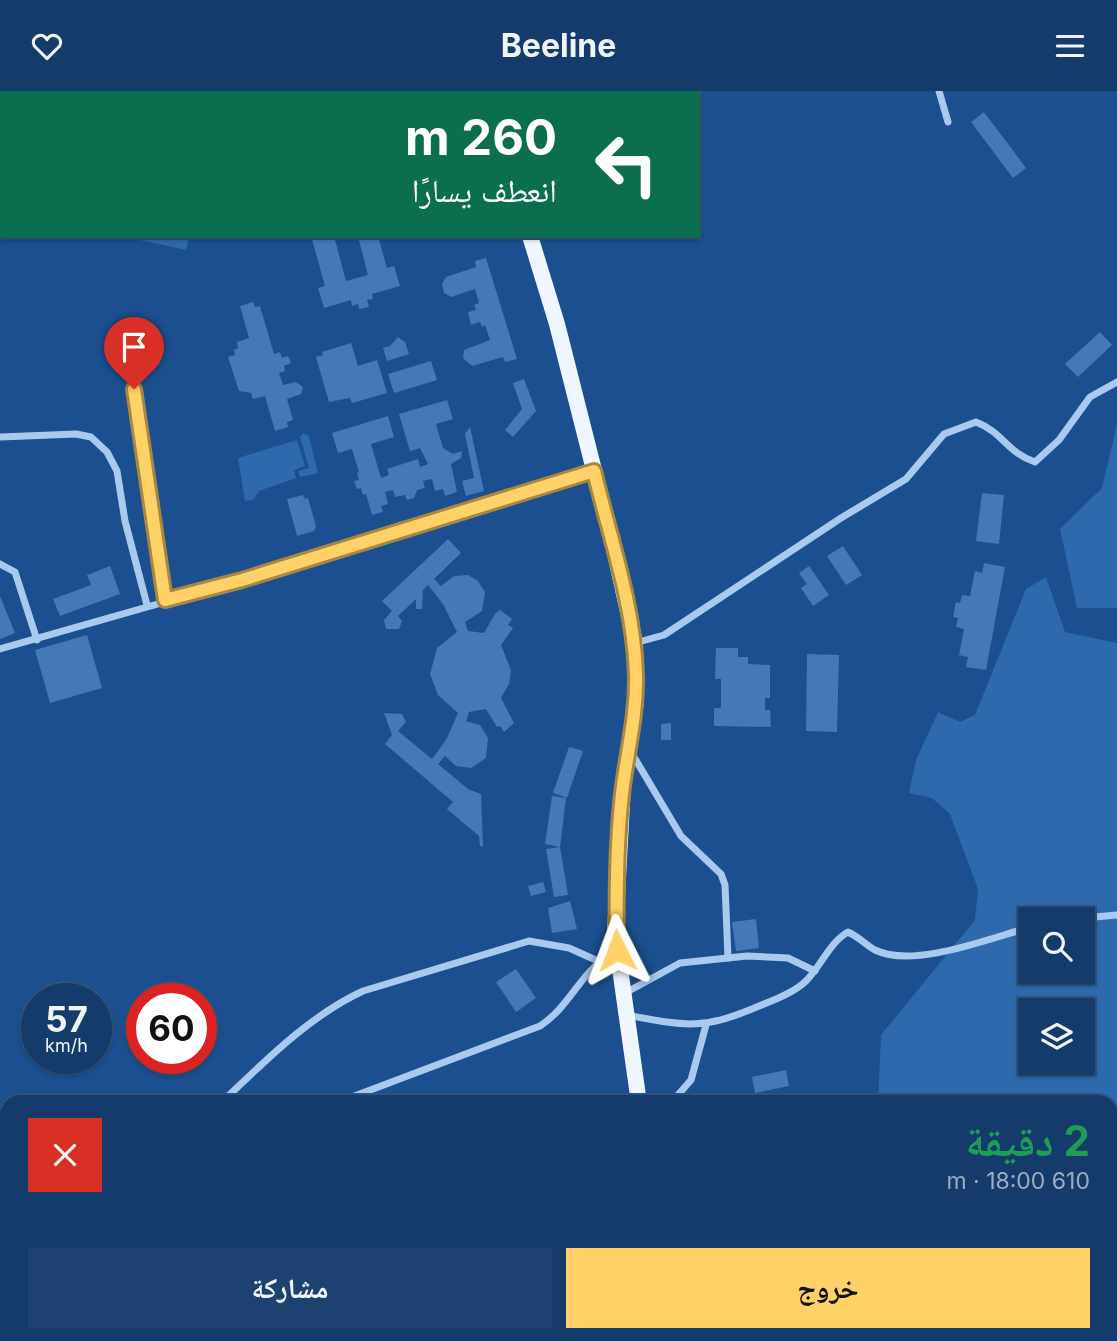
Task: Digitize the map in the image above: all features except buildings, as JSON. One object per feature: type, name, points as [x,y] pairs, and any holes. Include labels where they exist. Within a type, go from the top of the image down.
[{"type":"main road","points":[[531,238],[594,471],[635,643],[636,702],[623,785],[617,879],[617,950],[638,1095]]},
{"type":"street","points":[[939,91],[948,122]]},
{"type":"street","points":[[635,643],[664,635],[906,479],[944,434],[976,422],[994,430],[1015,455],[1035,462],[1059,440],[1090,397],[1117,381]]},
{"type":"street","points":[[134,389],[165,600]]},
{"type":"street","points":[[0,437],[91,437],[107,453],[117,471],[125,521],[147,605]]},
{"type":"street","points":[[0,649],[242,580],[594,471]]},
{"type":"street","points":[[0,564],[15,572],[37,640]]},
{"type":"street","points":[[629,749],[681,836],[721,874],[725,885],[728,958]]},
{"type":"street","points":[[1095,917],[1117,915]]},
{"type":"street","points":[[626,1015],[679,1025],[706,1025],[773,1000],[804,983],[837,938],[848,932],[863,939],[874,950],[920,956],[1018,930]]},
{"type":"street","points":[[229,1095],[263,1061],[341,1002],[363,991],[529,941],[569,948],[598,961]]},
{"type":"street","points":[[357,1095],[540,1026],[551,1019],[598,961],[617,950]]},
{"type":"street","points":[[624,993],[680,963],[728,958],[788,958],[815,971]]},
{"type":"street","points":[[678,1095],[691,1080],[706,1025]]},
{"type":"shaded area","points":[[131,238],[189,238],[186,250]]},
{"type":"shaded area","points":[[1117,424],[1117,608],[1077,608],[1060,529],[1102,488]]},
{"type":"shaded area","points":[[303,433],[309,436],[318,473],[300,477],[298,471],[309,468],[300,437]]},
{"type":"shaded area","points":[[297,440],[305,466],[294,470],[296,478],[259,491],[253,500],[245,501],[238,458]]},
{"type":"shaded area","points":[[1046,577],[1065,632],[1117,643],[1117,1095],[878,1095],[881,1035],[975,920],[978,889],[950,814],[932,798],[909,793],[916,760],[938,712],[960,722],[975,715],[1026,589]]},
{"type":"route","points":[[134,389],[165,600],[242,580],[594,471],[628,604],[635,643],[636,702],[623,785],[615,933],[617,950]]}]
